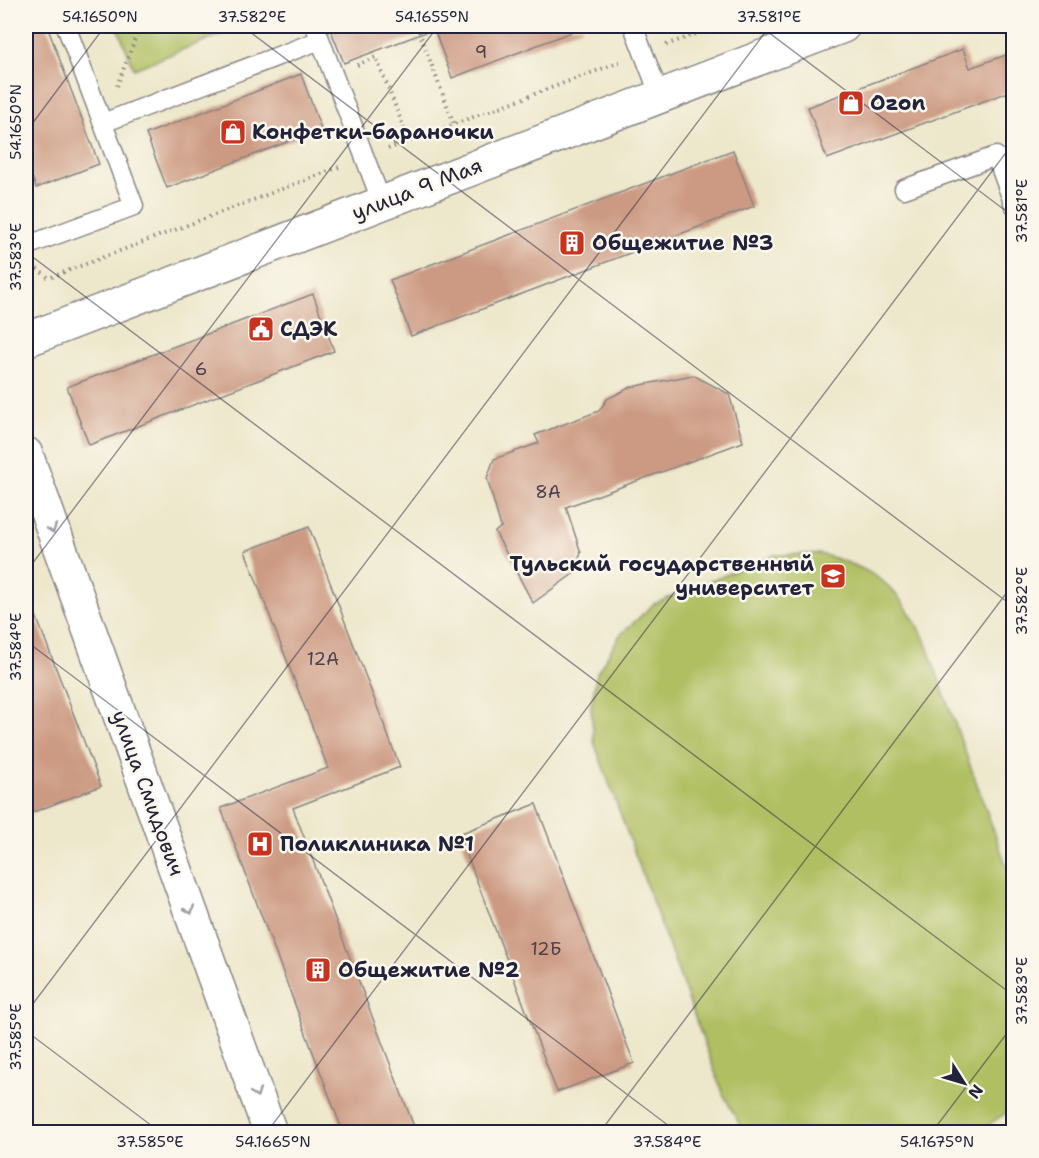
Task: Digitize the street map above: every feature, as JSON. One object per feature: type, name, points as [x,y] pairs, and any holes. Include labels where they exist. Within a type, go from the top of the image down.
[{"type":"main road","name":"улица 9 Мая","points":[[26,340],[843,26]]},
{"type":"main road","name":"улица Смидович","points":[[26,454],[270,1132]]},
{"type":"lane","points":[[26,246],[134,206],[66,26]]},
{"type":"lane","points":[[633,26],[660,96]]},
{"type":"lane","points":[[103,123],[317,33],[382,203]]},
{"type":"lane","points":[[904,189],[996,156],[1014,205]]},
{"type":"path","points":[[103,123],[140,26]]},
{"type":"path","points":[[417,26],[454,124]]},
{"type":"path","points":[[333,74],[376,57],[409,141]]},
{"type":"green space","points":[[117,26],[242,26],[134,69]]},
{"type":"green space","name":"Тульский государственный университет","points":[[820,554],[871,573],[894,592],[914,620],[924,638],[1013,884],[1013,1108],[978,1132],[744,1132],[723,1094],[594,742],[591,707],[597,673],[620,635],[654,604],[774,555]]},
{"type":"building","points":[[26,26],[47,26],[99,164],[36,188],[26,158]]},
{"type":"building","points":[[329,26],[582,26],[582,28],[452,78],[434,29],[344,63]]},
{"type":"building","points":[[963,49],[970,68],[1014,52],[1014,90],[827,159],[808,107]]},
{"type":"building","points":[[301,74],[321,129],[167,188],[146,134]]},
{"type":"building","name":"Общежитие №3","points":[[733,150],[754,206],[411,336],[390,280]]},
{"type":"building","points":[[313,294],[334,351],[89,445],[67,387]]},
{"type":"building","points":[[693,375],[729,394],[743,442],[566,507],[581,553],[573,574],[533,603],[495,532],[501,527],[487,478],[494,459],[539,443],[535,435],[599,411],[607,399],[631,387]]},
{"type":"building","points":[[309,527],[400,767],[293,808],[416,1132],[343,1132],[221,808],[328,768],[245,551]]},
{"type":"building","points":[[26,595],[28,595],[101,786],[26,815]]},
{"type":"building","points":[[536,804],[634,1063],[557,1092],[459,834]]},
{"type":"place","name":"Ozon","points":[[851,103]]},
{"type":"place","name":"Конфетки-бараночки","points":[[233,132]]},
{"type":"place","name":"Общежитие №3","points":[[572,243]]},
{"type":"place","name":"СДЭК","points":[[261,329]]},
{"type":"place","name":"Тульский государственный университет","points":[[833,576]]},
{"type":"place","name":"Поликлиника №1","points":[[260,844]]},
{"type":"place","name":"Общежитие №2","points":[[318,970]]}]
